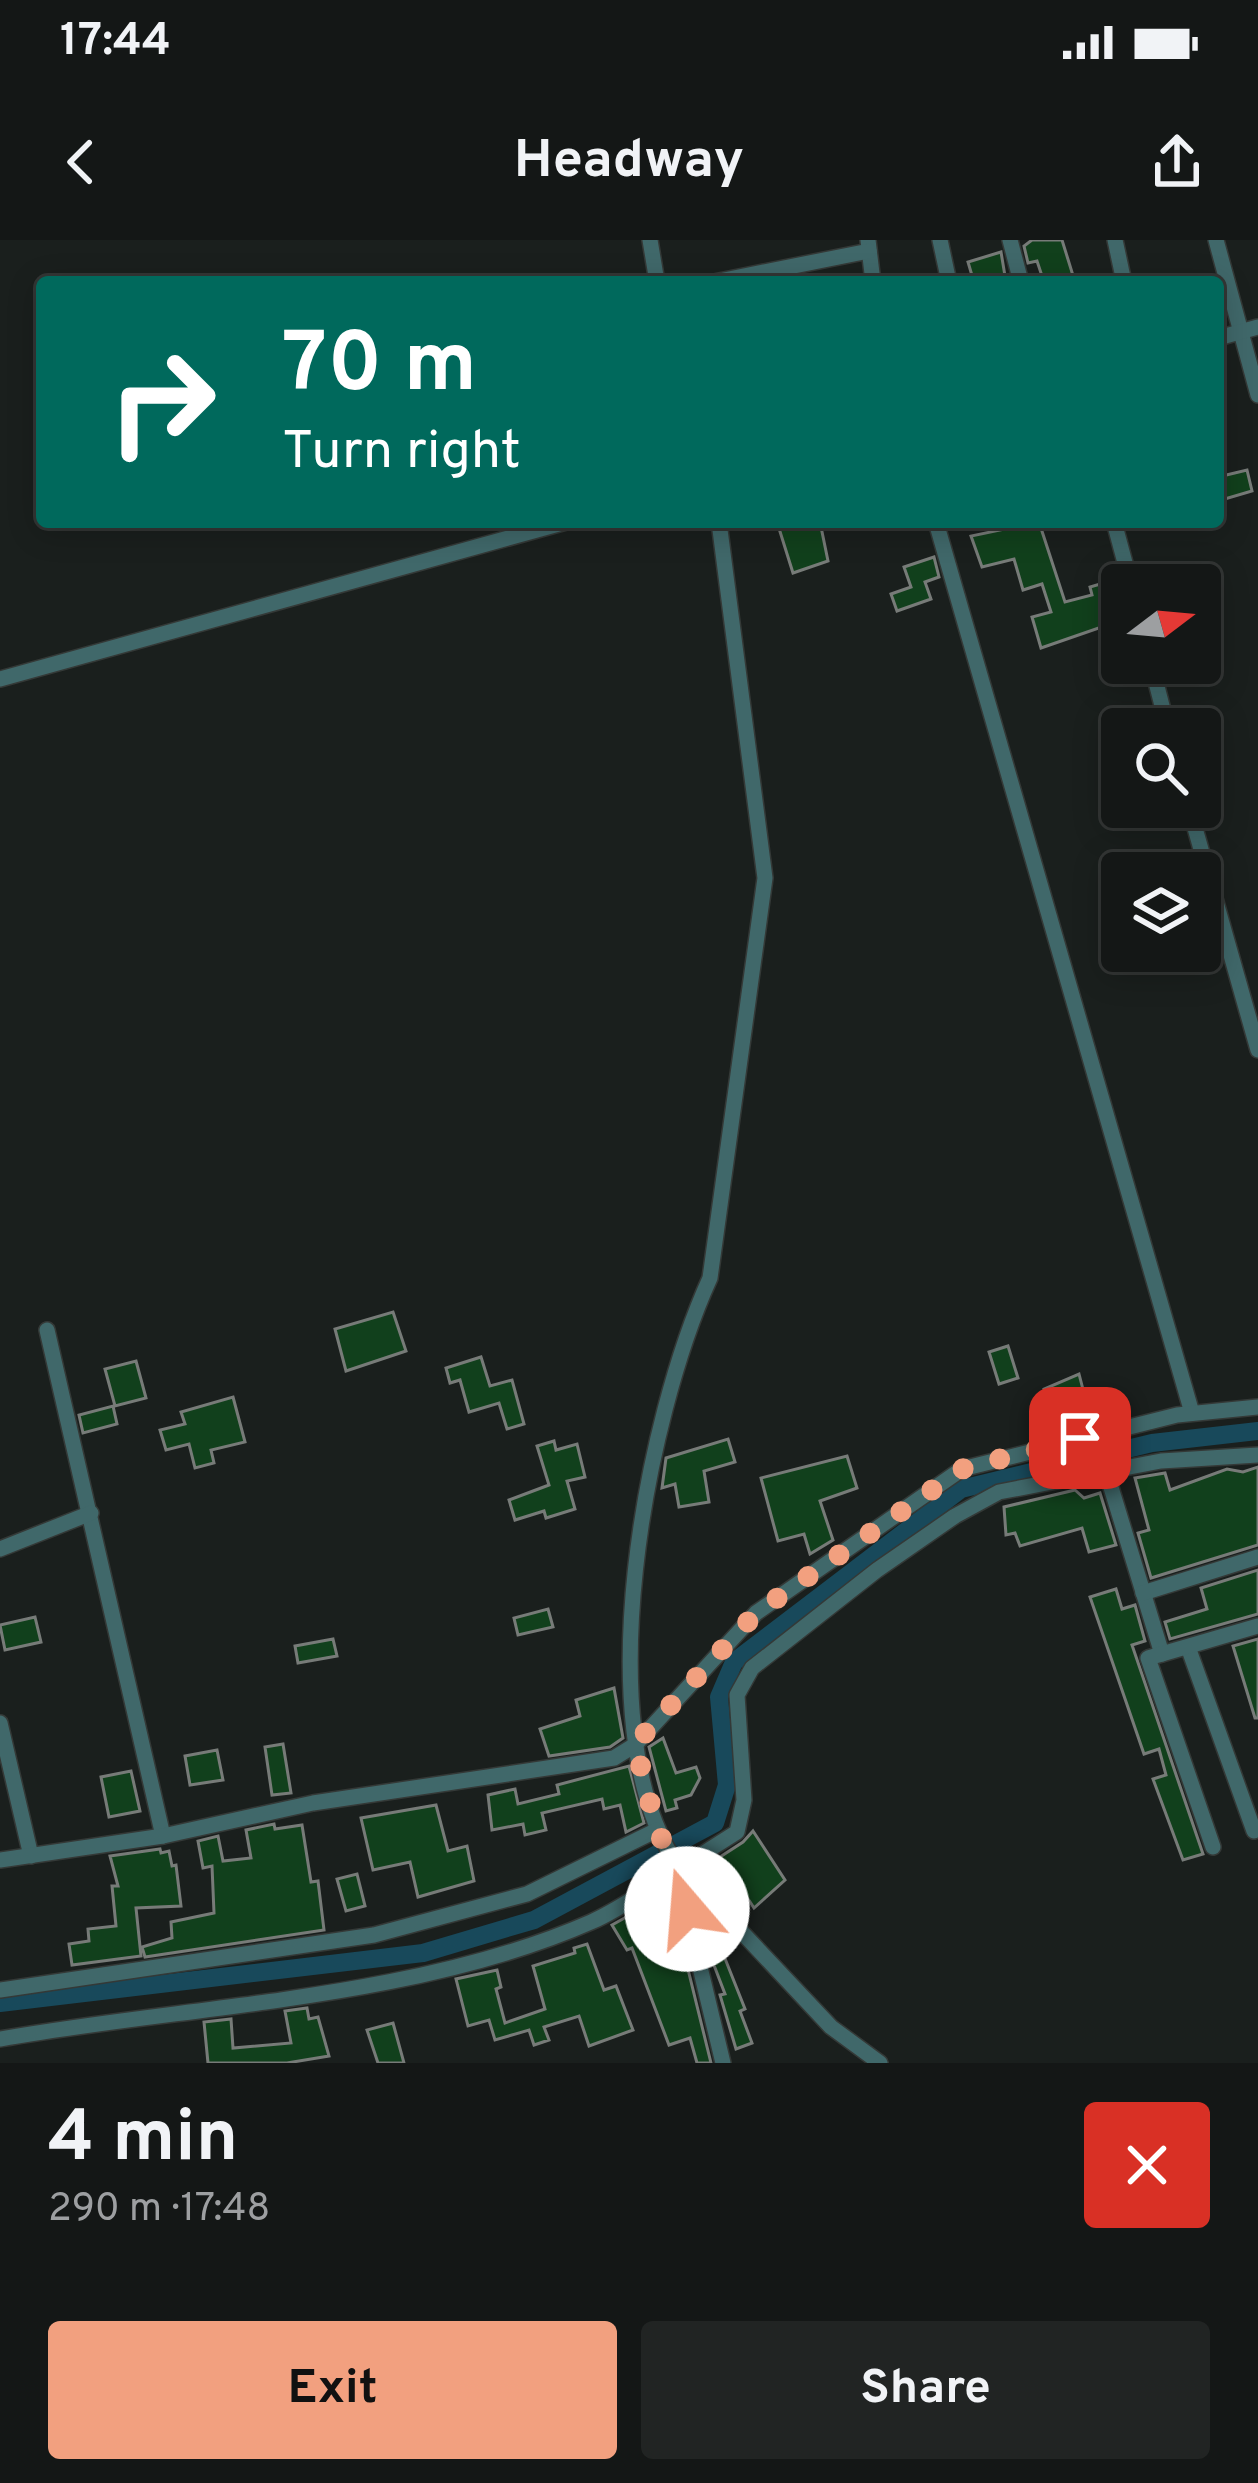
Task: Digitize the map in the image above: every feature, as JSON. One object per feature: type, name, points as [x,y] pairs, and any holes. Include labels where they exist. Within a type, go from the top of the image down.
[{"type":"street","points":[[650,240],[656,276]]},
{"type":"street","points":[[940,240],[948,276]]},
{"type":"street","points":[[1010,240],[1020,276]]},
{"type":"street","points":[[1114,240],[1123,276]]},
{"type":"street","points":[[1216,240],[1258,394]]},
{"type":"street","points":[[740,276],[868,246],[872,276]]},
{"type":"street","points":[[1224,336],[1258,327]]},
{"type":"street","points":[[0,679],[544,528]]},
{"type":"street","points":[[719,528],[765,878],[710,1278],[683,1336],[638,1540],[627,1662],[635,1744],[657,1830],[676,1862],[831,2027],[880,2063]]},
{"type":"street","points":[[937,528],[1192,1413]]},
{"type":"street","points":[[1116,528],[1125,564]]},
{"type":"street","points":[[1195,828],[1258,1050]]},
{"type":"street","points":[[47,1330],[163,1836]]},
{"type":"street","points":[[0,1860],[163,1836],[313,1803],[614,1758],[635,1744],[756,1613],[962,1469],[1192,1413],[1258,1408]]},
{"type":"street","points":[[0,2039],[266,2001],[453,1967],[592,1922],[676,1862],[737,1832],[744,1800],[736,1695],[752,1668],[955,1516],[999,1492],[1161,1461],[1258,1455]]},
{"type":"street","points":[[1106,1471],[1162,1654]]},
{"type":"street","points":[[0,1550],[91,1513]]},
{"type":"street","points":[[1143,1593],[1258,1557]]},
{"type":"street","points":[[1213,1846],[1148,1658],[1258,1626]]},
{"type":"street","points":[[1188,1647],[1254,1831]]},
{"type":"street","points":[[0,1723],[31,1856]]},
{"type":"street","points":[[0,1990],[374,1935],[527,1894],[657,1830]]},
{"type":"street","points":[[676,1862],[723,2063]]},
{"type":"building","points":[[1032,240],[1062,240],[1073,276],[1042,276],[1037,261],[1028,263],[1024,246]]},
{"type":"building","points":[[1001,252],[1005,276],[972,276],[968,262]]},
{"type":"building","points":[[1247,470],[1252,491],[1224,499],[1224,476]]},
{"type":"building","points":[[779,528],[821,528],[828,561],[793,573]]},
{"type":"building","points":[[1041,528],[1065,602],[1092,595],[1090,587],[1101,584],[1101,627],[1041,648],[1032,617],[1051,612],[1042,584],[1023,590],[1014,559],[982,567],[971,536]]},
{"type":"building","points":[[934,557],[939,577],[925,582],[931,599],[897,611],[891,594],[911,587],[904,567]]},
{"type":"building","points":[[393,1312],[406,1351],[346,1371],[335,1329]]},
{"type":"building","points":[[1008,1346],[1018,1378],[999,1384],[989,1352]]},
{"type":"building","points":[[481,1357],[490,1386],[512,1380],[524,1424],[507,1429],[499,1403],[469,1412],[460,1380],[450,1383],[446,1368]]},
{"type":"building","points":[[136,1361],[146,1398],[115,1406],[105,1369]]},
{"type":"building","points":[[1079,1374],[1087,1405],[1074,1408],[1071,1400],[1049,1407],[1044,1389]]},
{"type":"building","points":[[233,1397],[245,1442],[211,1450],[214,1463],[195,1468],[189,1444],[166,1450],[160,1430],[185,1424],[181,1412]]},
{"type":"building","points":[[113,1406],[117,1424],[83,1433],[79,1415]]},
{"type":"building","points":[[728,1439],[735,1462],[704,1471],[709,1502],[679,1507],[675,1484],[662,1488],[666,1458]]},
{"type":"building","points":[[554,1441],[556,1450],[577,1444],[585,1477],[567,1481],[575,1509],[546,1518],[544,1511],[515,1520],[509,1500],[549,1485],[537,1446]]},
{"type":"building","points":[[847,1456],[857,1488],[820,1501],[833,1540],[810,1554],[804,1534],[778,1541],[761,1478]]},
{"type":"building","points":[[1258,1467],[1258,1545],[1151,1578],[1138,1533],[1149,1530],[1135,1478],[1165,1473],[1170,1490],[1227,1469],[1243,1472]]},
{"type":"building","points":[[1075,1490],[1084,1498],[1100,1493],[1116,1545],[1089,1552],[1082,1528],[1020,1546],[1015,1533],[1006,1535],[1004,1507]]},
{"type":"building","points":[[1258,1570],[1258,1614],[1170,1639],[1165,1622],[1207,1609],[1201,1588]]},
{"type":"building","points":[[1116,1589],[1122,1609],[1135,1605],[1145,1641],[1132,1645],[1203,1854],[1183,1860],[1153,1779],[1166,1775],[1159,1749],[1144,1754],[1090,1597]]},
{"type":"building","points":[[548,1609],[553,1627],[518,1635],[514,1618]]},
{"type":"building","points":[[35,1617],[41,1642],[5,1650],[0,1625]]},
{"type":"building","points":[[333,1639],[337,1656],[298,1663],[295,1646]]},
{"type":"building","points":[[1258,1639],[1258,1718],[1255,1718],[1233,1646]]},
{"type":"building","points":[[614,1688],[623,1738],[610,1747],[549,1756],[540,1729],[580,1716],[576,1700]]},
{"type":"building","points":[[663,1738],[676,1773],[696,1767],[700,1778],[691,1795],[675,1800],[677,1808],[666,1811],[649,1747]]},
{"type":"building","points":[[283,1744],[291,1793],[272,1795],[265,1747]]},
{"type":"building","points":[[217,1750],[223,1780],[190,1785],[185,1756]]},
{"type":"building","points":[[629,1766],[644,1823],[626,1832],[620,1805],[604,1809],[602,1799],[542,1813],[546,1830],[525,1835],[523,1824],[492,1830],[488,1795],[515,1789],[518,1804],[559,1794],[557,1785]]},
{"type":"building","points":[[131,1771],[140,1811],[109,1817],[101,1777]]},
{"type":"building","points":[[436,1805],[448,1851],[467,1846],[474,1881],[418,1897],[410,1862],[373,1870],[361,1818]]},
{"type":"building","points":[[274,1824],[275,1829],[302,1825],[311,1882],[318,1881],[324,1930],[145,1957],[142,1947],[172,1938],[171,1922],[214,1913],[212,1866],[203,1868],[198,1841],[218,1836],[223,1861],[251,1858],[246,1830]]},
{"type":"building","points":[[753,1831],[785,1880],[754,1908],[741,1888],[727,1899],[700,1870]]},
{"type":"building","points":[[160,1849],[161,1853],[169,1851],[172,1866],[176,1865],[181,1906],[136,1908],[141,1956],[72,1965],[69,1944],[89,1941],[88,1929],[116,1926],[112,1886],[118,1886],[110,1856]]},
{"type":"building","points":[[357,1874],[365,1906],[346,1911],[337,1879]]},
{"type":"building","points":[[666,1895],[711,2063],[697,2063],[690,2038],[669,2045],[632,1948],[627,1950],[612,1925]]},
{"type":"building","points":[[587,1944],[604,1990],[616,1986],[633,2030],[589,2046],[579,2016],[544,2027],[549,2040],[534,2045],[529,2030],[495,2040],[489,2020],[468,2026],[456,1979],[497,1970],[501,1987],[496,1989],[505,2023],[545,2009],[533,1966],[575,1953],[574,1948]]},
{"type":"building","points":[[724,1956],[745,2009],[740,2011],[752,2043],[736,2049],[720,1995],[725,1994],[712,1960]]},
{"type":"building","points":[[307,2008],[309,2019],[318,2017],[329,2056],[287,2063],[208,2063],[204,2022],[231,2019],[233,2048],[291,2043],[285,2011]]},
{"type":"building","points":[[393,2023],[404,2063],[378,2063],[367,2030]]},
{"type":"waterway","points":[[0,2003],[423,1953],[534,1920],[715,1823],[727,1785],[719,1697],[734,1662],[961,1489],[1152,1443],[1258,1431]]},
{"type":"route","points":[[687,1909],[678,1870],[657,1830],[635,1744],[756,1613],[962,1469],[1080,1438]]}]
